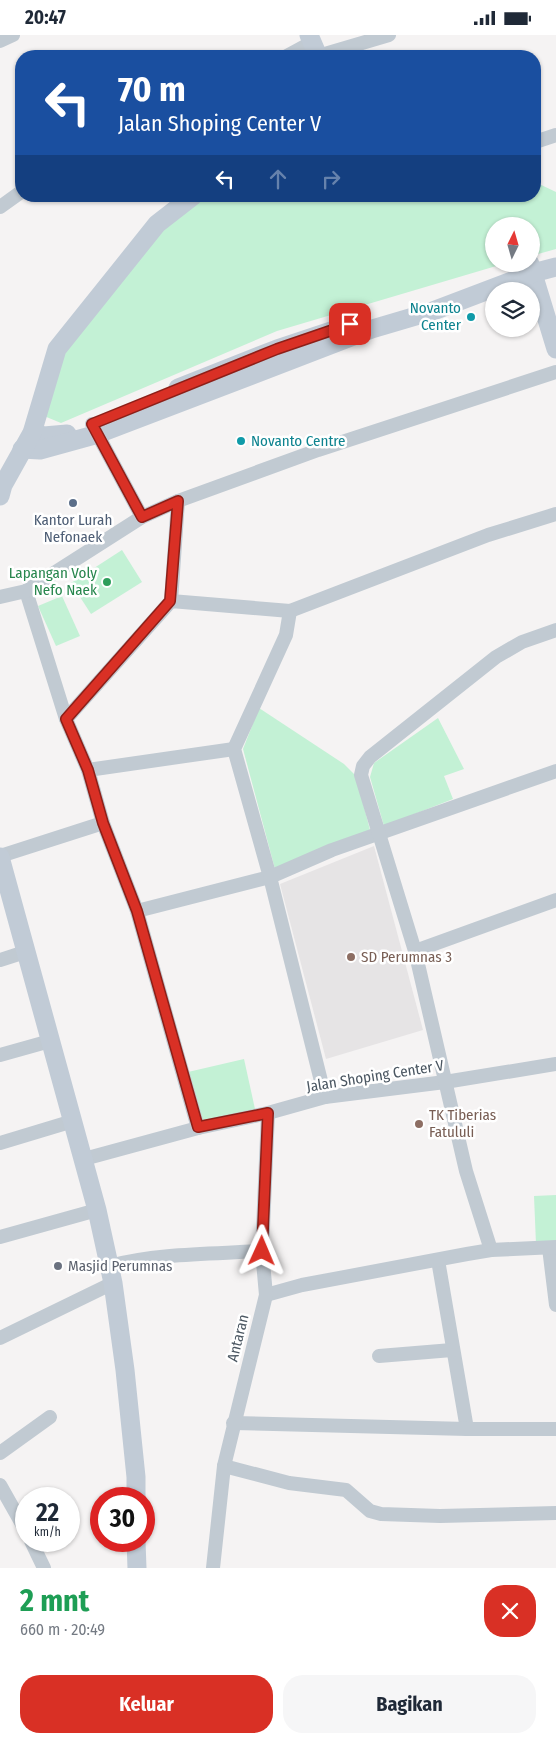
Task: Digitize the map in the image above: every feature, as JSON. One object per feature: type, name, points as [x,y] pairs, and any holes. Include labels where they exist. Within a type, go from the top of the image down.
[{"type":"street","points":[[0,41],[13,35]]},
{"type":"street","points":[[314,48],[389,35]]},
{"type":"street","points":[[541,140],[556,135]]},
{"type":"street","points":[[0,207],[15,196]]},
{"type":"street","points":[[1,488],[27,441],[57,349],[157,225],[186,202]]},
{"type":"street","points":[[540,261],[556,255]]},
{"type":"street","points":[[540,266],[556,267]]},
{"type":"street","points":[[27,441],[44,436],[60,436],[95,429],[277,349],[370,323],[429,299],[505,273]]},
{"type":"street","points":[[532,273],[556,349]]},
{"type":"street","points":[[0,597],[26,591],[142,517],[178,501],[318,450],[556,373]]},
{"type":"street","points":[[95,429],[142,517]]},
{"type":"street","points":[[66,719],[170,601],[178,501]]},
{"type":"street","points":[[170,601],[290,611],[488,535],[556,514]]},
{"type":"street","points":[[26,591],[66,719],[88,770],[103,823],[137,911],[198,1127]]},
{"type":"street","points":[[290,611],[286,635],[234,749],[270,877],[325,1097]]},
{"type":"street","points":[[492,1250],[466,1171],[415,951],[361,775],[363,766],[370,757],[496,657],[522,642],[556,630]]},
{"type":"street","points":[[88,770],[234,749]]},
{"type":"street","points":[[137,911],[270,877],[332,850],[556,771]]},
{"type":"street","points":[[103,823],[0,857],[97,1210],[111,1275],[125,1370],[136,1487]]},
{"type":"street","points":[[415,951],[556,900]]},
{"type":"street","points":[[0,960],[26,953]]},
{"type":"street","points":[[0,1055],[50,1041]]},
{"type":"street","name":"Jalan Shoping Center V","points":[[84,1159],[198,1127],[268,1113],[325,1097],[445,1082],[556,1064]]},
{"type":"street","name":"Antaran","points":[[213,1568],[224,1466],[266,1295],[262,1251],[268,1113]]},
{"type":"street","points":[[0,1143],[73,1121]]},
{"type":"street","points":[[0,1237],[97,1210]]},
{"type":"street","points":[[266,1295],[302,1285],[492,1250],[552,1247],[556,1305]]},
{"type":"street","points":[[0,1338],[111,1275],[128,1261],[262,1251]]},
{"type":"street","points":[[438,1260],[467,1429]]},
{"type":"street","points":[[379,1356],[452,1350]]},
{"type":"street","points":[[0,1453],[50,1417]]},
{"type":"street","points":[[234,1423],[467,1429],[556,1429]]},
{"type":"street","points":[[224,1466],[289,1483],[346,1490],[370,1511],[382,1514],[440,1516],[556,1513]]},
{"type":"street","points":[[0,1485],[15,1512]]},
{"type":"street","points":[[36,1552],[44,1568]]},
{"type":"street","points":[[136,1552],[137,1568]]},
{"type":"shaded area","name":"SD Perumnas 3","points":[[374,846],[423,1030],[326,1059],[280,884]]},
{"type":"green space","points":[[541,185],[556,192],[556,249],[540,253],[540,217],[485,217],[485,269],[277,331],[61,423],[44,416],[58,350],[157,230],[194,202],[541,202]]},
{"type":"green space","name":"Lapangan Voly Nefo Naek","points":[[122,550],[142,582],[91,614],[71,583]]},
{"type":"green space","points":[[62,596],[80,636],[56,646],[38,606]]},
{"type":"green space","points":[[259,708],[344,764],[356,776],[370,830],[275,869],[243,749]]},
{"type":"green space","points":[[438,718],[464,769],[444,776],[453,799],[384,826],[370,777],[374,763]]},
{"type":"green space","points":[[244,1059],[255,1109],[200,1122],[188,1072]]},
{"type":"green space","points":[[556,1195],[556,1243],[536,1244],[534,1196]]},
{"type":"place","name":"Novanto Center","points":[[471,317]]},
{"type":"place","name":"Novanto Centre","points":[[241,441]]},
{"type":"place","name":"Kantor Lurah Nefonaek","points":[[73,503]]},
{"type":"place","name":"Lapangan Voly Nefo Naek","points":[[107,582]]},
{"type":"place","name":"SD Perumnas 3","points":[[351,957]]},
{"type":"place","name":"TK Tiberias Fatululi","points":[[419,1124]]},
{"type":"place","name":"Masjid Perumnas","points":[[58,1266]]},
{"type":"route","points":[[262,1251],[268,1113],[198,1127],[137,911],[103,823],[88,770],[66,719],[170,601],[178,501],[142,517],[92,424],[277,349],[350,324]]}]
